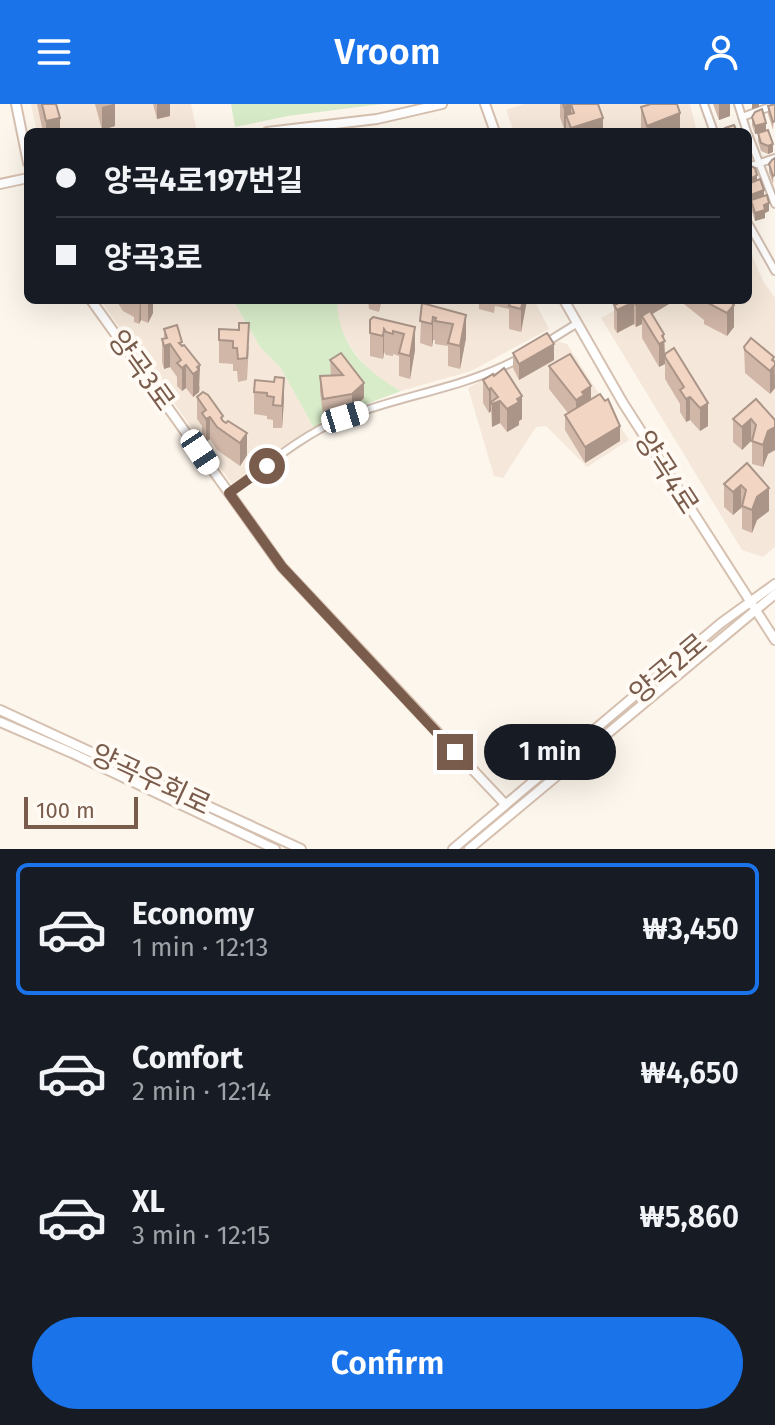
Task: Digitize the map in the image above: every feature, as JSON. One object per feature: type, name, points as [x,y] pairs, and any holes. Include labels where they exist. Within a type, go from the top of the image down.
[{"type":"street","points":[[16,104],[24,143]]},
{"type":"street","points":[[301,128],[377,119],[442,104]]},
{"type":"street","points":[[485,104],[494,128]]},
{"type":"street","points":[[704,104],[713,128]]},
{"type":"street","points":[[738,104],[746,128]]},
{"type":"street","points":[[742,117],[775,105]]},
{"type":"street","points":[[752,145],[775,204]]},
{"type":"street","points":[[752,166],[775,158]]},
{"type":"street","points":[[0,184],[24,179]]},
{"type":"street","points":[[752,230],[775,271]]},
{"type":"street","name":"양곡3로","points":[[94,304],[282,567],[505,804]]},
{"type":"street","name":"양곡4로","points":[[566,304],[609,381],[775,640]]},
{"type":"street","points":[[534,349],[576,324]]},
{"type":"street","points":[[229,493],[306,438],[334,422],[463,384],[521,357]]},
{"type":"street","name":"양곡2로","points":[[453,849],[775,584]]},
{"type":"street","name":"양곡2로","points":[[469,849],[775,594]]},
{"type":"street","name":"양곡우회로","points":[[0,710],[301,849]]},
{"type":"street","name":"양곡우회로","points":[[0,722],[275,849]]},
{"type":"shaded area","points":[[31,104],[191,104],[196,128],[36,128]]},
{"type":"shaded area","points":[[524,104],[690,104],[696,128],[513,128],[506,110]]},
{"type":"shaded area","points":[[752,255],[763,281],[775,298],[775,547],[763,557],[742,550],[601,318],[627,304],[752,304]]},
{"type":"shaded area","points":[[103,304],[235,304],[260,347],[280,367],[314,428],[273,453],[232,484]]},
{"type":"shaded area","points":[[337,304],[536,304],[549,329],[471,371],[401,391],[374,376],[350,347],[338,323]]},
{"type":"shaded area","points":[[556,341],[567,344],[629,440],[587,467],[546,426],[536,427],[503,478],[494,476],[468,388]]},
{"type":"green space","points":[[231,104],[382,104],[288,116],[235,127]]},
{"type":"green space","points":[[235,304],[338,304],[342,330],[356,354],[365,365],[401,391],[329,418],[314,428],[280,367],[260,347]]},
{"type":"building","points":[[42,104],[56,104],[60,118],[46,121]]},
{"type":"building","points":[[571,104],[598,104],[603,118],[571,128],[566,115],[574,113]]},
{"type":"building","points":[[677,104],[680,113],[647,126],[641,107]]},
{"type":"building","points":[[775,104],[775,121],[773,122],[768,106]]},
{"type":"building","points":[[762,109],[766,123],[755,126],[752,117]]},
{"type":"building","points":[[768,130],[773,144],[768,146],[761,143],[758,133]]},
{"type":"building","points":[[775,158],[775,175],[773,176],[769,164]]},
{"type":"building","points":[[760,179],[764,190],[752,194],[752,182]]},
{"type":"building","points":[[767,195],[769,203],[764,205],[765,210],[755,213],[752,200]]},
{"type":"building","points":[[422,304],[466,315],[460,346],[448,343],[453,324],[435,321],[433,317],[432,324],[420,321]]},
{"type":"building","points":[[510,304],[522,304],[521,309]]},
{"type":"building","points":[[617,304],[630,304],[617,310],[614,305]]},
{"type":"building","points":[[710,304],[733,304],[727,313]]},
{"type":"building","points":[[650,311],[664,334],[665,341],[659,344],[642,316]]},
{"type":"building","points":[[373,317],[415,327],[410,356],[399,353],[404,334],[393,331],[393,334],[384,329],[383,336],[370,333]]},
{"type":"building","points":[[239,323],[249,323],[247,358],[238,359],[233,341],[219,340],[219,329],[239,330]]},
{"type":"building","points":[[177,325],[182,342],[179,343],[200,365],[193,374],[186,365],[182,368],[177,363],[181,360],[170,344],[164,346],[162,339],[167,338],[164,329]]},
{"type":"building","points":[[547,333],[554,344],[519,364],[513,353]]},
{"type":"building","points":[[751,338],[774,357],[775,365],[770,371],[745,350]]},
{"type":"building","points":[[674,348],[708,403],[700,408],[690,397],[686,399],[680,390],[684,387],[665,357]]},
{"type":"building","points":[[341,353],[364,383],[352,394],[323,399],[320,376],[343,375],[330,360]]},
{"type":"building","points":[[570,354],[591,386],[576,400],[549,366]]},
{"type":"building","points":[[504,368],[522,396],[517,399],[519,402],[507,409],[500,401],[492,404],[498,397],[483,380]]},
{"type":"building","points":[[275,377],[284,378],[282,406],[273,405],[274,397],[267,396],[267,393],[254,392],[255,380],[274,382]]},
{"type":"building","points":[[203,392],[223,416],[223,421],[247,433],[240,443],[217,427],[210,417],[206,419],[202,413],[206,410],[197,397]]},
{"type":"building","points":[[600,394],[605,401],[608,399],[620,426],[585,447],[565,415]]},
{"type":"building","points":[[756,399],[775,420],[775,427],[768,431],[763,445],[752,441],[756,425],[751,419],[742,427],[733,419]]},
{"type":"building","points":[[747,463],[769,488],[757,497],[752,510],[742,506],[746,490],[741,485],[733,492],[724,484]]},
{"type":"route","points":[[267,466],[229,493],[282,567],[455,752]]}]
